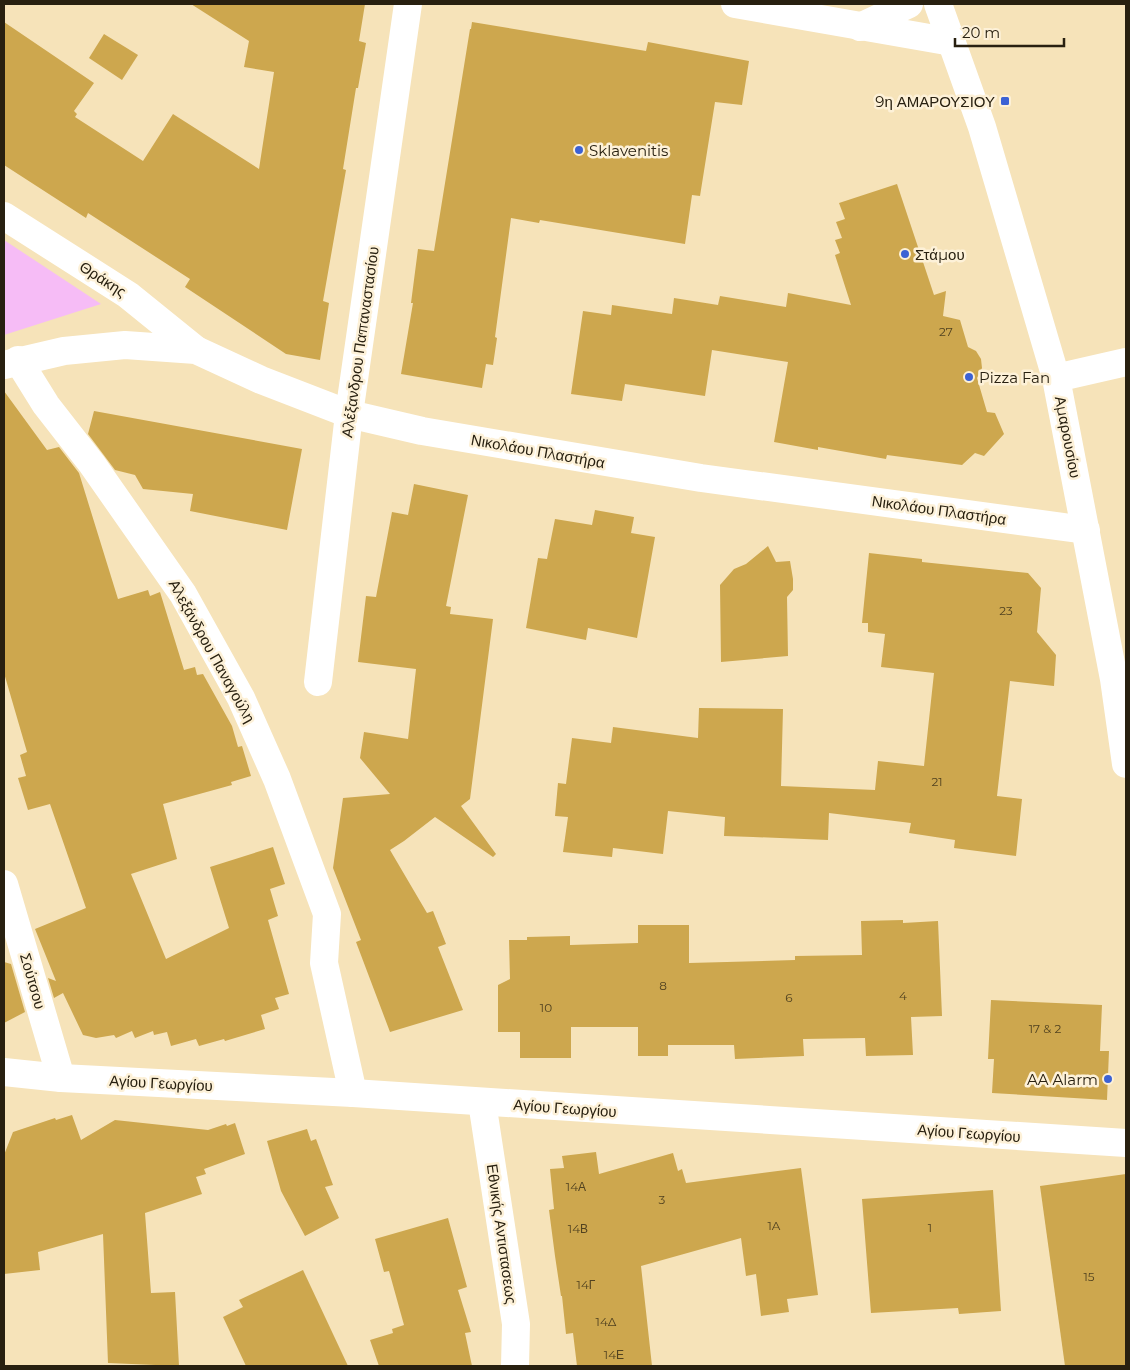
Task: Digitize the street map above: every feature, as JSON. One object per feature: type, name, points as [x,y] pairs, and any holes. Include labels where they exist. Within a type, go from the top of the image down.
[{"type":"street","name":"Αλέξανδρου Παπαναστασίου","points":[[318,682],[349,414],[408,4]]},
{"type":"street","points":[[735,4],[952,42]]},
{"type":"street","points":[[860,27],[909,4]]},
{"type":"street","name":"Αμαρουσίου","points":[[938,4],[982,127],[1056,378],[1086,530],[1120,678],[1126,764]]},
{"type":"street","name":"Θράκης","points":[[4,216],[128,295],[196,350]]},
{"type":"street","name":"Νικολάου Πλαστήρα","points":[[11,362],[64,351],[125,345],[196,350],[261,380],[349,414],[422,431],[700,478],[1086,530]]},
{"type":"street","name":"Αλεξάνδρου Παναγούλη","points":[[11,362],[92,464],[183,594],[241,698],[277,779],[327,914],[324,963],[353,1093]]},
{"type":"street","points":[[1056,378],[1126,362]]},
{"type":"street","name":"Σούτσου","points":[[4,884],[61,1078]]},
{"type":"street","name":"Αγίου Γεωργίου","points":[[4,1072],[61,1078],[353,1093],[1126,1143]]},
{"type":"street","name":"Εθνικής Αντιστασεως","points":[[482,1102],[516,1324],[515,1366]]},
{"type":"shaded area","points":[[4,240],[101,304],[4,335]]},
{"type":"building","points":[[191,4],[365,4],[359,41],[366,43],[358,88],[356,88],[343,169],[346,170],[323,301],[329,303],[320,360],[286,354],[185,287],[190,279],[88,213],[86,218],[4,165],[4,22],[94,83],[74,111],[77,114],[75,117],[143,161],[173,114],[259,169],[274,72],[244,67],[249,41]]},
{"type":"building","name":"Sklavenitis","points":[[472,22],[646,51],[648,42],[749,61],[742,105],[715,102],[700,196],[692,195],[685,244],[540,220],[539,223],[511,218],[493,365],[486,364],[482,388],[401,374],[413,303],[411,303],[418,249],[434,251]]},
{"type":"building","points":[[104,34],[138,55],[122,80],[89,58]]},
{"type":"building","points":[[897,184],[934,295],[946,291],[943,316],[960,320],[968,347],[976,351],[981,359],[982,368],[977,378],[987,412],[995,413],[1004,434],[984,456],[975,453],[962,465],[887,455],[886,459],[818,447],[818,450],[774,442],[788,362],[712,350],[705,396],[625,384],[622,401],[571,394],[583,311],[611,315],[612,305],[672,314],[674,298],[718,305],[720,296],[786,307],[788,293],[851,305],[835,255],[840,253],[835,240],[842,238],[836,222],[845,219],[839,203]]},
{"type":"building","points":[[4,391],[47,450],[59,447],[79,473],[118,599],[148,590],[150,596],[160,592],[184,670],[195,667],[197,675],[203,674],[232,726],[238,747],[242,746],[251,776],[231,782],[232,785],[163,804],[177,859],[131,874],[166,959],[229,928],[210,867],[273,847],[285,884],[270,889],[278,916],[268,920],[289,994],[275,998],[279,1009],[261,1015],[265,1029],[225,1041],[224,1039],[199,1046],[196,1039],[171,1046],[167,1032],[154,1035],[153,1031],[135,1038],[132,1031],[116,1038],[114,1035],[96,1038],[83,1035],[63,993],[54,998],[48,978],[56,981],[35,929],[86,908],[50,804],[28,810],[18,778],[26,776],[20,755],[27,752],[4,673]]},
{"type":"building","points":[[94,411],[302,449],[287,530],[190,511],[193,494],[143,489],[135,475],[115,470],[88,434]]},
{"type":"building","points":[[414,484],[468,495],[446,606],[451,607],[450,614],[493,619],[470,799],[461,806],[496,854],[493,857],[435,817],[390,850],[427,913],[433,911],[446,944],[438,947],[463,1010],[390,1032],[356,942],[361,940],[333,868],[343,798],[390,794],[360,758],[364,732],[408,739],[416,669],[358,662],[366,596],[376,597],[392,512],[408,515]]},
{"type":"building","points":[[595,510],[634,517],[631,533],[655,537],[637,638],[588,628],[586,640],[526,628],[538,558],[547,559],[555,519],[592,525]]},
{"type":"building","points":[[768,546],[776,562],[790,561],[793,590],[787,597],[788,656],[721,662],[720,585],[734,569],[746,564]]},
{"type":"building","points":[[869,553],[922,559],[922,562],[1028,573],[1041,588],[1037,632],[1056,655],[1054,686],[1010,681],[997,796],[1022,799],[1016,856],[954,848],[955,840],[909,833],[911,823],[829,813],[828,840],[724,836],[725,817],[668,811],[663,854],[613,848],[612,857],[563,852],[568,817],[555,816],[558,783],[566,784],[572,738],[611,743],[613,727],[698,738],[699,708],[783,709],[781,786],[875,790],[878,761],[924,766],[934,673],[881,667],[885,634],[868,632],[868,623],[862,623]]},
{"type":"building","points":[[903,920],[903,923],[938,921],[942,1016],[911,1017],[913,1055],[866,1056],[865,1038],[803,1039],[804,1056],[735,1059],[734,1045],[668,1045],[668,1056],[638,1056],[638,1027],[571,1027],[571,1058],[520,1058],[520,1032],[498,1032],[498,985],[510,979],[509,940],[527,940],[527,937],[570,936],[570,945],[638,943],[638,925],[689,925],[689,963],[795,960],[795,956],[862,955],[861,921]]},
{"type":"building","points":[[4,962],[11,964],[25,1012],[4,1023]]},
{"type":"building","points":[[991,1000],[1102,1005],[1100,1051],[1109,1051],[1107,1100],[992,1093],[994,1059],[988,1059]]},
{"type":"building","points":[[72,1115],[81,1140],[115,1120],[208,1130],[235,1123],[245,1154],[204,1169],[206,1174],[196,1177],[202,1194],[145,1213],[151,1293],[175,1292],[179,1366],[108,1363],[103,1234],[38,1252],[40,1270],[4,1274],[4,1155],[13,1132],[55,1118],[56,1120]]},
{"type":"building","points":[[307,1129],[311,1141],[316,1139],[333,1185],[325,1187],[339,1218],[305,1236],[281,1191],[267,1141]]},
{"type":"building","points":[[596,1152],[599,1174],[673,1153],[678,1171],[682,1169],[686,1183],[801,1168],[818,1295],[787,1299],[789,1312],[761,1316],[756,1274],[746,1276],[741,1238],[641,1266],[652,1366],[577,1366],[573,1333],[566,1334],[555,1256],[549,1210],[554,1209],[550,1169],[564,1168],[562,1156]]},
{"type":"building","points":[[1126,1174],[1126,1366],[1065,1366],[1040,1186]]},
{"type":"building","points":[[993,1190],[1001,1311],[959,1314],[958,1308],[871,1313],[862,1199]]},
{"type":"building","points":[[448,1218],[467,1287],[458,1290],[471,1332],[465,1333],[472,1366],[379,1366],[370,1340],[393,1333],[392,1329],[404,1325],[389,1271],[384,1272],[375,1239]]},
{"type":"building","points":[[303,1270],[348,1366],[246,1366],[223,1317],[243,1307],[239,1300]]},
{"type":"place","name":"9η ΑΜΑΡΟΥΣΙΟΥ","points":[[1005,101]]},
{"type":"place","name":"Sklavenitis","points":[[579,150]]},
{"type":"place","name":"Στάμου","points":[[905,254]]},
{"type":"place","name":"Pizza Fan","points":[[969,377]]},
{"type":"place","name":"AA Alarm","points":[[1108,1079]]}]
